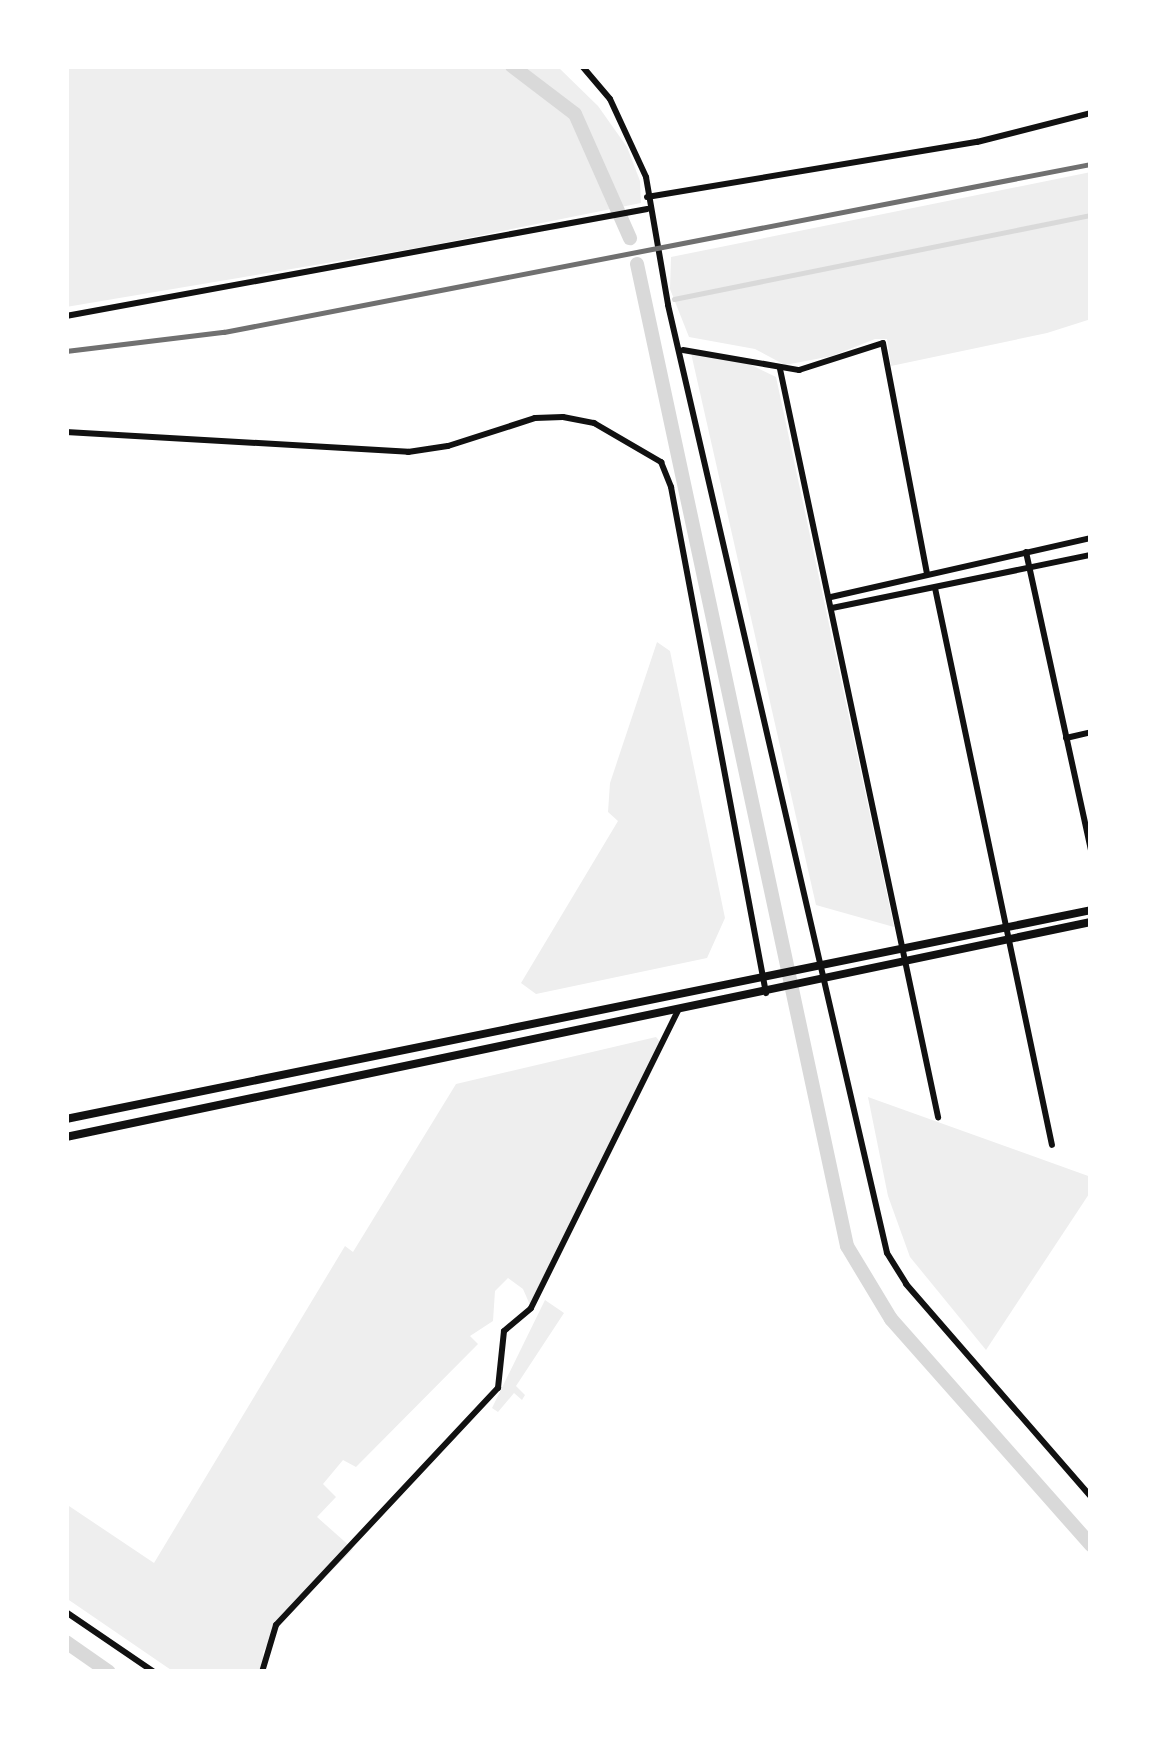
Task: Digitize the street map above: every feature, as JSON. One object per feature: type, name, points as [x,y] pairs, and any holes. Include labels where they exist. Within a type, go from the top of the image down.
[{"type":"street","points":[[582,66],[610,99],[633,144],[647,197],[813,969],[873,1208],[893,1265],[1091,1497]]},
{"type":"street","points":[[647,197],[977,142],[1091,113]]},
{"type":"street","points":[[66,316],[647,209]]},
{"type":"street","points":[[683,350],[780,369],[815,368],[883,343],[927,574]]},
{"type":"street","points":[[780,369],[938,1117]]},
{"type":"street","points":[[66,432],[408,452],[448,446],[535,418],[563,417],[594,423],[661,462],[671,487],[769,976],[766,993]]},
{"type":"street","points":[[830,597],[1091,538]]},
{"type":"street","points":[[1026,552],[1091,850]]},
{"type":"street","points":[[832,608],[1091,555]]},
{"type":"street","points":[[935,588],[1052,1145]]},
{"type":"street","points":[[1066,738],[1091,732]]},
{"type":"street","points":[[66,1119],[769,976],[904,955],[1091,910]]},
{"type":"street","points":[[1007,933],[1091,922]]},
{"type":"street","points":[[66,1138],[777,991],[904,955]]},
{"type":"street","points":[[262,1672],[276,1625],[498,1388],[504,1331],[531,1308],[678,1010]]},
{"type":"street","points":[[66,1612],[154,1672]]},
{"type":"shaded area","points":[[66,66],[557,66],[598,106],[627,147],[640,181],[641,203],[428,246],[66,307]]},
{"type":"shaded area","points":[[1091,172],[1091,319],[1047,333],[891,366],[887,339],[875,339],[832,356],[785,365],[755,349],[689,337],[670,289],[671,257]]},
{"type":"shaded area","points":[[691,353],[745,362],[776,377],[894,927],[816,905]]},
{"type":"shaded area","points":[[657,642],[670,651],[725,918],[707,958],[536,994],[521,983],[618,821],[608,812],[610,783]]},
{"type":"shaded area","points":[[656,1037],[661,1043],[530,1305],[523,1289],[508,1278],[495,1291],[493,1321],[470,1336],[478,1344],[356,1467],[343,1460],[323,1484],[336,1497],[317,1517],[353,1549],[281,1622],[263,1652],[263,1672],[174,1672],[66,1598],[66,1504],[154,1563],[345,1246],[353,1252],[456,1084]]},
{"type":"shaded area","points":[[868,1097],[1091,1177],[1091,1191],[986,1350],[910,1257],[888,1196]]},
{"type":"shaded area","points":[[545,1300],[564,1313],[516,1386],[525,1395],[522,1400],[514,1393],[498,1412],[492,1408]]},
{"type":"waterway","points":[[512,66],[575,114],[630,238]]},
{"type":"waterway","points":[[674,299],[1091,215]]},
{"type":"waterway","points":[[637,264],[847,1246],[891,1319],[1091,1545]]},
{"type":"waterway","points":[[66,1642],[109,1672]]},
{"type":"railway","points":[[66,351],[224,332],[1091,164]]}]
